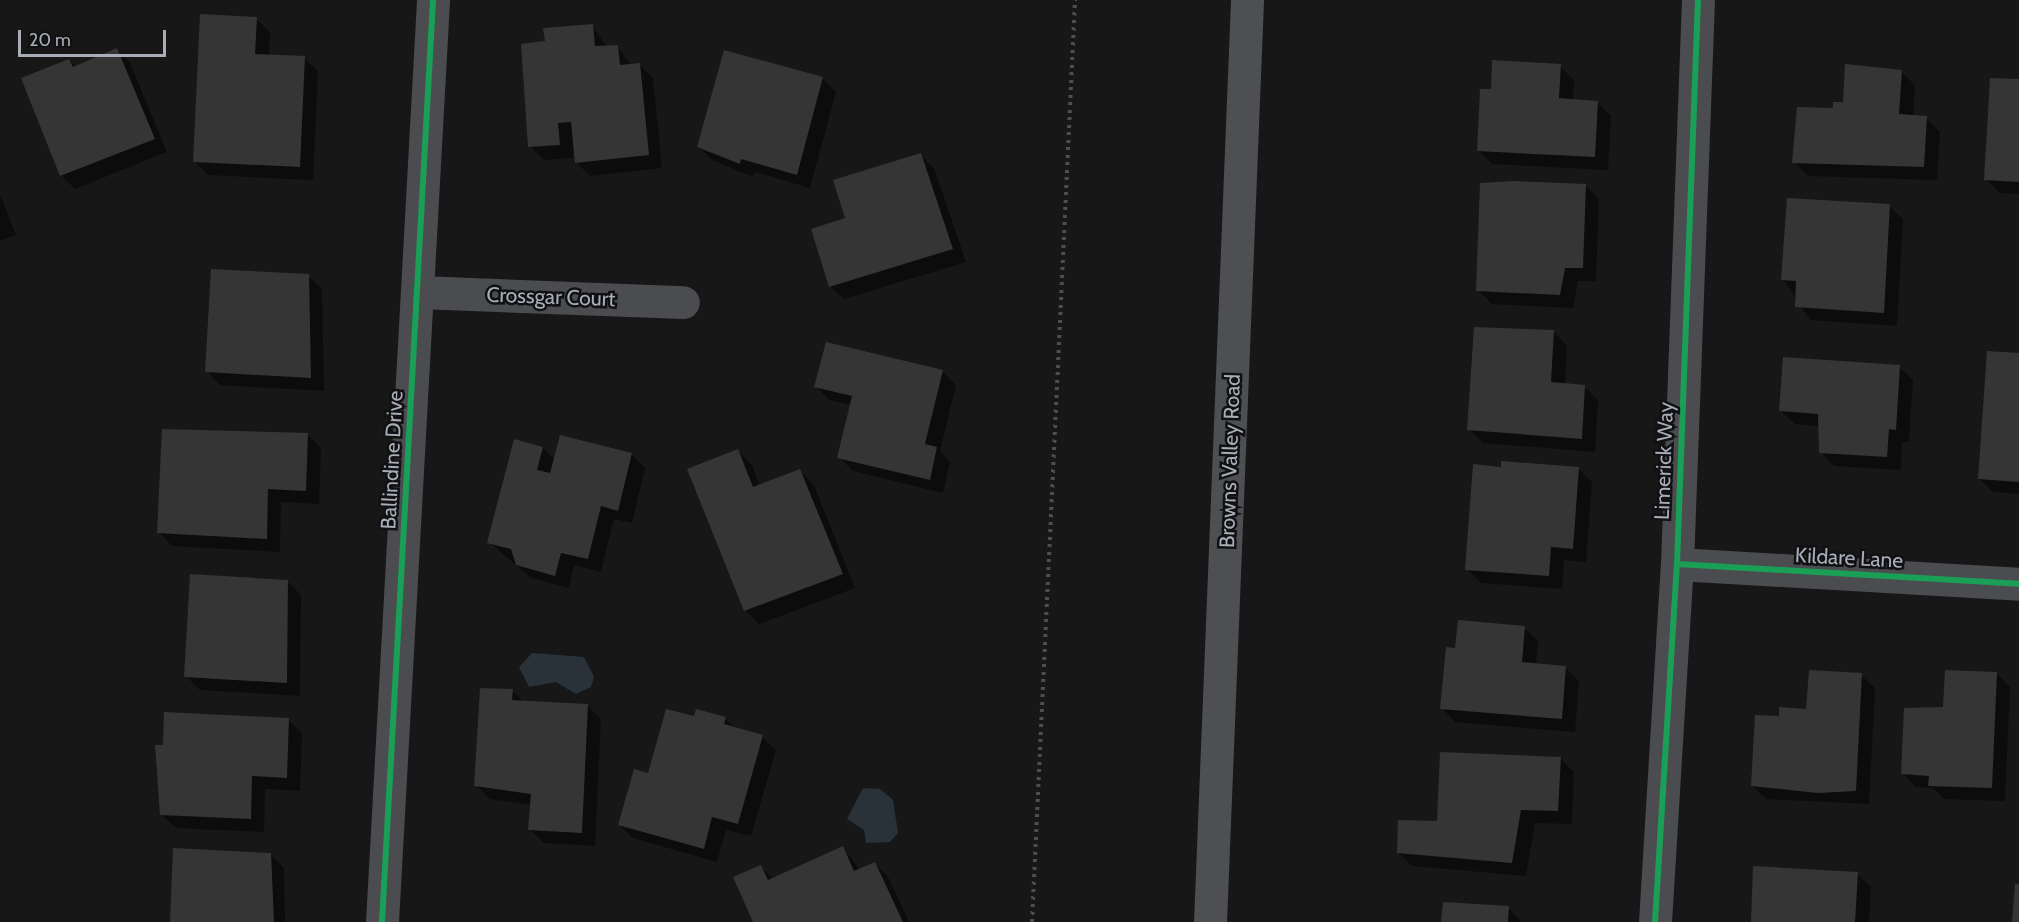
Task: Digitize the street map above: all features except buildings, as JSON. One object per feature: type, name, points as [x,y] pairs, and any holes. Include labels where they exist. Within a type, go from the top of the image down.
[{"type":"main road","name":"Browns Valley Road","points":[[1210,922],[1247,0]]},
{"type":"street","name":"Ballindine Drive","points":[[382,922],[433,0]]},
{"type":"street","name":"Limerick Way","points":[[1655,922],[1677,564],[1698,0]]},
{"type":"street","name":"Crossgar Court","points":[[418,292],[683,302]]},
{"type":"street","name":"Kildare Lane","points":[[1677,564],[2019,584]]},
{"type":"path","points":[[1032,922],[1075,0]]},
{"type":"shaded area","points":[[532,653],[584,657],[594,677],[591,687],[576,694],[556,682],[529,687],[519,667]]},
{"type":"shaded area","points":[[863,788],[880,789],[893,800],[898,833],[890,842],[866,843],[864,830],[847,819]]},
{"type":"cycle path","points":[[382,922],[433,0]]},
{"type":"cycle path","points":[[1655,922],[1677,564],[1698,0]]},
{"type":"cycle path","points":[[1677,564],[2019,584]]}]
